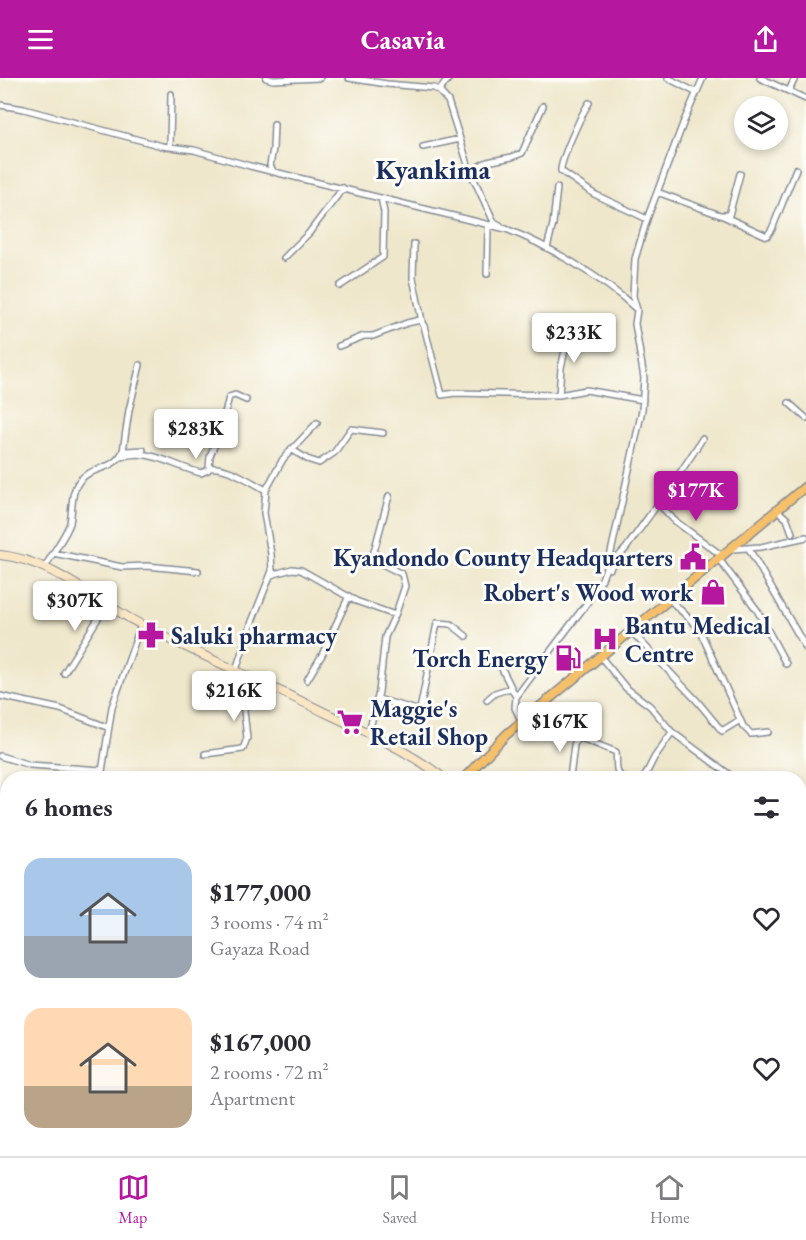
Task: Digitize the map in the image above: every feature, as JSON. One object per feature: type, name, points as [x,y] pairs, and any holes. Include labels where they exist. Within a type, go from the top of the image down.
[{"type":"main road","points":[[471,771],[522,722],[630,630],[806,486]]},
{"type":"street","points":[[266,78],[273,80],[320,78]]},
{"type":"street","points":[[350,78],[397,86],[434,88],[440,91],[448,101],[470,171],[493,224]]},
{"type":"street","points":[[392,78],[397,86]]},
{"type":"street","points":[[440,91],[449,78]]},
{"type":"street","points":[[668,78],[697,93]]},
{"type":"street","points":[[602,579],[610,557],[643,400],[644,378],[635,324],[637,310],[633,296],[633,266],[657,192],[703,78]]},
{"type":"street","points":[[760,78],[806,99]]},
{"type":"street","points":[[789,91],[795,78]]},
{"type":"street","points":[[170,147],[171,94]]},
{"type":"street","points":[[589,103],[580,117],[561,171],[594,194],[647,219]]},
{"type":"street","points":[[0,105],[24,109],[170,147],[194,150],[426,210],[493,224],[547,248],[610,287],[637,310]]},
{"type":"street","points":[[470,171],[487,162],[522,153],[543,106]]},
{"type":"street","points":[[273,171],[270,165],[274,124]]},
{"type":"street","points":[[423,147],[460,140]]},
{"type":"street","points":[[657,192],[723,216],[768,236],[796,170]]},
{"type":"street","points":[[723,216],[729,215],[740,174]]},
{"type":"street","points":[[284,258],[309,232],[343,188]]},
{"type":"street","points":[[547,248],[553,224],[557,188]]},
{"type":"street","points":[[340,286],[383,257],[384,212],[381,198]]},
{"type":"street","points":[[487,274],[488,228],[493,224]]},
{"type":"street","points":[[414,244],[413,278],[442,395],[455,393],[560,395],[586,390],[643,400]]},
{"type":"street","points":[[339,346],[415,320],[422,321]]},
{"type":"street","points":[[560,395],[561,368],[569,332]]},
{"type":"street","points":[[122,454],[140,365]]},
{"type":"street","points":[[209,468],[210,456],[220,432],[229,397],[235,395],[246,400]]},
{"type":"street","points":[[789,403],[806,418]]},
{"type":"street","points":[[236,670],[251,624],[271,575],[271,554],[264,513],[266,490],[283,459],[317,423]]},
{"type":"street","points":[[291,449],[319,463],[334,453],[351,429],[382,433]]},
{"type":"street","points":[[522,722],[515,708],[516,697],[664,497],[702,439]]},
{"type":"street","points":[[45,568],[69,526],[74,492],[81,479],[110,465],[122,454],[143,450]]},
{"type":"street","points":[[122,454],[152,456],[201,473],[209,468],[223,470],[266,490]]},
{"type":"street","points":[[369,732],[378,699],[385,637],[405,591],[404,580],[398,572],[374,561],[371,555],[389,496]]},
{"type":"street","points":[[658,503],[675,521],[720,556],[757,610],[786,664]]},
{"type":"street","points":[[777,510],[787,519],[792,533]]},
{"type":"street","points":[[730,549],[749,549],[806,537]]},
{"type":"street","points":[[749,549],[806,648]]},
{"type":"street","points":[[53,553],[122,567],[147,566],[198,571]]},
{"type":"street","points":[[0,555],[24,559],[45,568],[141,625],[369,732],[434,771]]},
{"type":"street","points":[[271,575],[292,569],[301,570],[333,590],[395,615]]},
{"type":"street","points":[[307,680],[322,655],[349,596]]},
{"type":"street","points":[[669,599],[695,624],[702,635],[743,726],[751,734],[768,732]]},
{"type":"street","points":[[64,673],[106,604]]},
{"type":"street","points":[[420,710],[437,623],[451,624],[466,636]]},
{"type":"street","points":[[0,756],[30,765],[101,770],[107,727],[117,691],[141,625]]},
{"type":"street","points":[[630,630],[722,731],[740,720]]},
{"type":"street","points":[[600,656],[626,688],[650,706],[672,732],[725,771]]},
{"type":"street","points":[[499,663],[516,697]]},
{"type":"street","points":[[205,754],[243,749],[246,738],[244,711],[248,676]]},
{"type":"street","points":[[487,700],[495,693],[511,688]]},
{"type":"street","points":[[0,696],[60,709],[107,727]]},
{"type":"street","points":[[378,699],[428,713]]},
{"type":"street","points":[[543,704],[570,731],[616,752],[617,771]]},
{"type":"street","points":[[648,771],[672,732]]},
{"type":"street","points":[[571,771],[574,744],[578,736]]},
{"type":"place","name":"Kyandondo County Headquarters","points":[[693,557]]},
{"type":"place","name":"Robert's Wood work","points":[[713,592]]},
{"type":"place","name":"Saluki pharmacy","points":[[151,635]]},
{"type":"place","name":"Bantu Medical Centre","points":[[605,639]]},
{"type":"place","name":"Torch Energy","points":[[568,658]]},
{"type":"place","name":"Maggie's Retail Shop","points":[[350,722]]},
{"type":"district","name":"Kyankima","points":[[433,169]]}]
